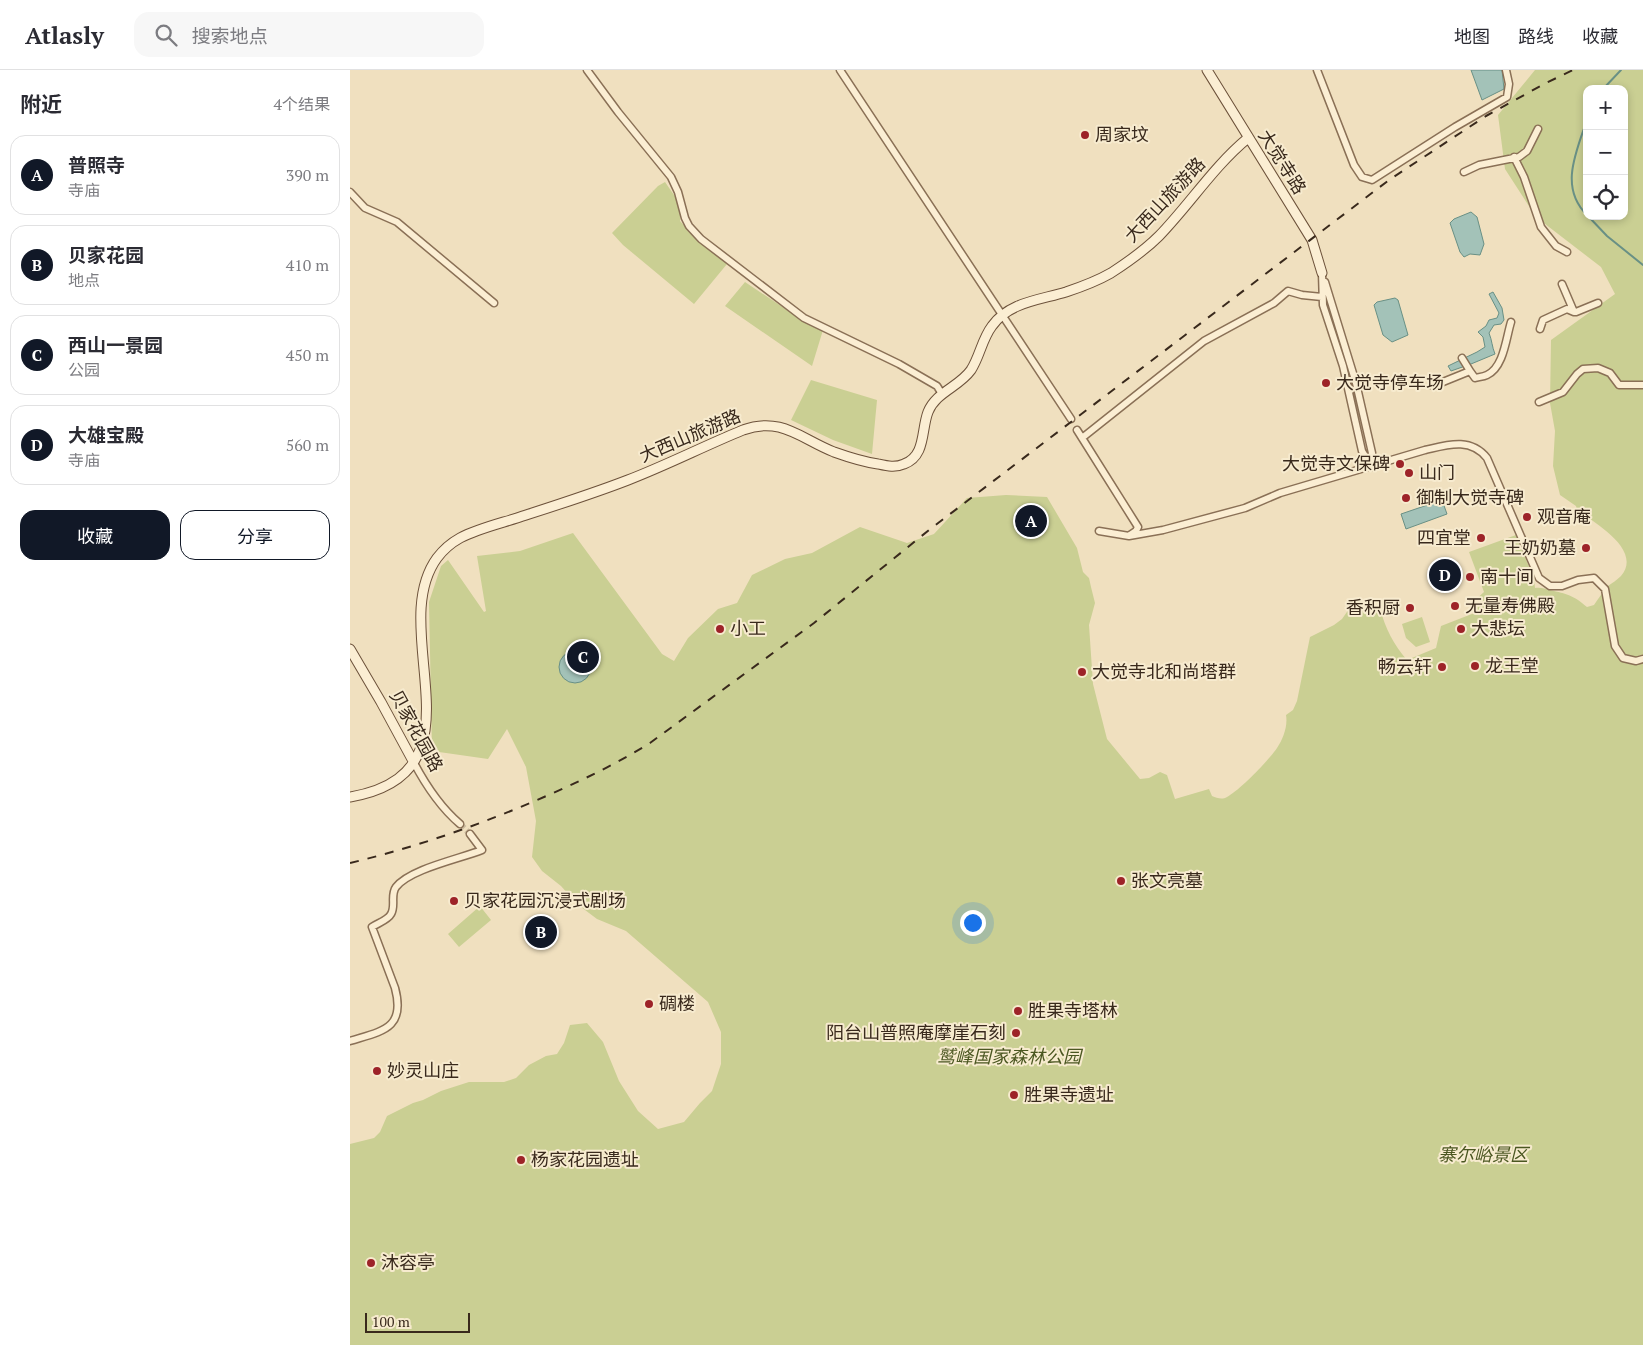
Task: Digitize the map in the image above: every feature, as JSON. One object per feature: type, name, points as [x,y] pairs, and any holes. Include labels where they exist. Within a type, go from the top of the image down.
[{"type":"street","points":[[588,70],[618,112],[671,176],[678,192],[684,218],[701,239],[804,318],[899,364],[937,386],[942,394]]},
{"type":"street","points":[[840,70],[1070,419]]},
{"type":"street","name":"大觉寺路","points":[[1207,70],[1312,240],[1356,383],[1371,450],[1372,467]]},
{"type":"street","points":[[1317,70],[1354,166],[1362,177],[1372,180],[1455,127],[1507,97],[1510,84],[1506,70]]},
{"type":"street","points":[[1464,172],[1479,165],[1519,156],[1527,151],[1538,129]]},
{"type":"street","name":"大西山旅游路","points":[[350,797],[370,793],[385,787],[403,774],[419,754],[426,726],[421,617],[423,592],[428,576],[437,559],[456,541],[487,527],[628,480],[743,430],[759,426],[775,425],[790,429],[834,452],[853,458],[888,466],[909,462],[918,453],[928,411],[933,403],[942,394],[960,382],[971,370],[987,333],[1001,316],[1011,308],[1084,285],[1126,264],[1158,237],[1233,150],[1248,138]]},
{"type":"street","points":[[1514,158],[1524,177],[1541,227],[1556,246],[1567,252]]},
{"type":"street","points":[[350,192],[365,208],[396,222],[494,303]]},
{"type":"street","name":"大觉寺路","points":[[1322,273],[1323,305],[1350,389],[1362,451],[1372,467]]},
{"type":"street","points":[[1562,284],[1574,312]]},
{"type":"street","points":[[1082,438],[1204,341],[1274,304],[1288,291],[1302,295],[1322,296]]},
{"type":"street","points":[[1540,328],[1543,320],[1567,309],[1576,312],[1598,303]]},
{"type":"street","points":[[1462,358],[1475,378],[1488,375],[1501,359],[1510,322]]},
{"type":"street","points":[[1539,402],[1564,392],[1583,369],[1598,368],[1610,373],[1619,384],[1643,385]]},
{"type":"street","points":[[1433,386],[1470,371]]},
{"type":"street","points":[[1077,430],[1138,528],[1129,536]]},
{"type":"street","points":[[1099,531],[1129,536],[1163,530],[1245,508],[1280,493],[1449,444],[1467,444],[1481,450],[1487,458],[1539,578],[1550,586],[1562,586],[1578,580],[1594,578],[1605,589],[1615,646],[1623,658],[1643,659]]},
{"type":"street","name":"贝家花园路","points":[[350,649],[443,808],[460,824]]},
{"type":"street","points":[[350,1041],[386,1030],[394,1022],[398,1014],[398,998],[372,927],[392,913],[393,894],[396,888],[406,879],[421,871],[482,850],[470,834]]},
{"type":"green space","name":"鹫峰国家森林公园","points":[[1535,70],[1643,70],[1643,1345],[350,1345],[350,1144],[374,1138],[380,1132],[387,1116],[441,1091],[469,1082],[504,1082],[516,1078],[529,1065],[546,1056],[557,1054],[564,1043],[570,1025],[587,1023],[603,1042],[619,1081],[638,1111],[658,1129],[684,1122],[712,1091],[721,1064],[721,1032],[708,1002],[626,931],[597,919],[577,904],[561,886],[542,871],[532,857],[536,821],[526,767],[507,729],[488,759],[432,751],[429,602],[441,566],[448,560],[484,612],[486,611],[477,556],[520,551],[573,533],[662,654],[674,661],[688,638],[718,609],[737,603],[752,575],[785,559],[812,553],[860,527],[907,543],[934,534],[967,498],[1006,495],[1047,497],[1077,548],[1083,572],[1089,578],[1095,603],[1089,625],[1093,684],[1107,739],[1140,779],[1149,778],[1160,772],[1167,775],[1175,799],[1209,789],[1212,796],[1225,798],[1239,788],[1268,760],[1283,737],[1286,728],[1286,715],[1293,710],[1297,701],[1310,637],[1334,625],[1342,619],[1349,609],[1380,609],[1390,636],[1407,660],[1436,648],[1441,626],[1477,612],[1473,602],[1484,592],[1469,552],[1516,535],[1534,579],[1535,588],[1543,588],[1574,597],[1587,607],[1594,605],[1608,586],[1621,576],[1626,566],[1626,557],[1614,538],[1560,495],[1553,466],[1555,431],[1550,403],[1551,340],[1615,294],[1601,267],[1536,217],[1505,169],[1498,115]]},
{"type":"green space","points":[[665,182],[681,205],[680,221],[699,242],[727,264],[694,304],[623,245],[612,233],[658,186]]},
{"type":"green space","points":[[745,282],[811,326],[823,330],[812,366],[725,306]]},
{"type":"green space","points":[[811,380],[877,400],[872,454],[833,440],[791,420]]},
{"type":"green space","points":[[1422,617],[1430,642],[1416,647],[1406,638],[1402,624]]},
{"type":"green space","points":[[480,906],[491,920],[459,947],[448,934]]},
{"type":"water","points":[[1471,70],[1502,70],[1504,89],[1482,100]]},
{"type":"water","points":[[1471,212],[1477,217],[1484,244],[1480,255],[1470,254],[1464,257],[1460,252],[1450,223],[1454,219]]},
{"type":"water","points":[[1493,292],[1502,308],[1504,320],[1501,324],[1494,325],[1489,333],[1495,354],[1451,371],[1448,366],[1485,347],[1483,337],[1478,332],[1486,326],[1489,320],[1497,318],[1499,313],[1489,294]]},
{"type":"water","points":[[1395,298],[1398,300],[1408,335],[1392,342],[1383,335],[1374,305],[1377,302]]},
{"type":"water","points":[[1442,500],[1447,514],[1406,529],[1401,514]]},
{"type":"water","points":[[575,651],[587,655],[591,667],[587,679],[575,683],[563,679],[559,667],[563,655]]},
{"type":"waterway","points":[[1607,85],[1621,70]]},
{"type":"waterway","points":[[1583,130],[1572,169],[1574,193],[1583,210]]},
{"type":"waterway","points":[[1592,220],[1607,236],[1643,265]]},
{"type":"tunnel","points":[[460,824],[470,834]]},
{"type":"railway","points":[[350,863],[424,842],[497,816],[585,778],[650,743],[814,623],[929,530],[1389,180],[1486,116],[1573,70]]},
{"type":"place","name":"周家坟","points":[[1085,135]]},
{"type":"place","name":"大觉寺停车场","points":[[1326,383]]},
{"type":"place","name":"大觉寺文保碑","points":[[1400,464]]},
{"type":"place","name":"山门","points":[[1409,473]]},
{"type":"place","name":"御制大觉寺碑","points":[[1406,498]]},
{"type":"place","name":"观音庵","points":[[1527,517]]},
{"type":"place","name":"普照寺","points":[[1031,521]]},
{"type":"place","name":"四宜堂","points":[[1481,538]]},
{"type":"place","name":"王奶奶墓","points":[[1586,548]]},
{"type":"place","name":"大雄宝殿","points":[[1445,575]]},
{"type":"place","name":"南十间","points":[[1470,577]]},
{"type":"place","name":"无量寿佛殿","points":[[1455,606]]},
{"type":"place","name":"香积厨","points":[[1410,608]]},
{"type":"place","name":"小工","points":[[720,629]]},
{"type":"place","name":"大悲坛","points":[[1461,629]]},
{"type":"place","name":"西山一景园","points":[[583,657]]},
{"type":"place","name":"龙王堂","points":[[1475,666]]},
{"type":"place","name":"畅云轩","points":[[1442,667]]},
{"type":"place","name":"大觉寺北和尚塔群","points":[[1082,672]]},
{"type":"place","name":"张文亮墓","points":[[1121,881]]},
{"type":"place","name":"贝家花园沉浸式剧场","points":[[454,901]]},
{"type":"place","name":"贝家花园","points":[[541,932]]},
{"type":"place","name":"碉楼","points":[[649,1004]]},
{"type":"place","name":"胜果寺塔林","points":[[1018,1011]]},
{"type":"place","name":"阳台山普照庵摩崖石刻","points":[[1016,1033]]},
{"type":"place","name":"妙灵山庄","points":[[377,1071]]},
{"type":"place","name":"胜果寺遗址","points":[[1014,1095]]},
{"type":"place","name":"杨家花园遗址","points":[[521,1160]]},
{"type":"place","name":"沐容亭","points":[[371,1263]]},
{"type":"park label","name":"寨尔峪景区","points":[[1483,1155]]}]
